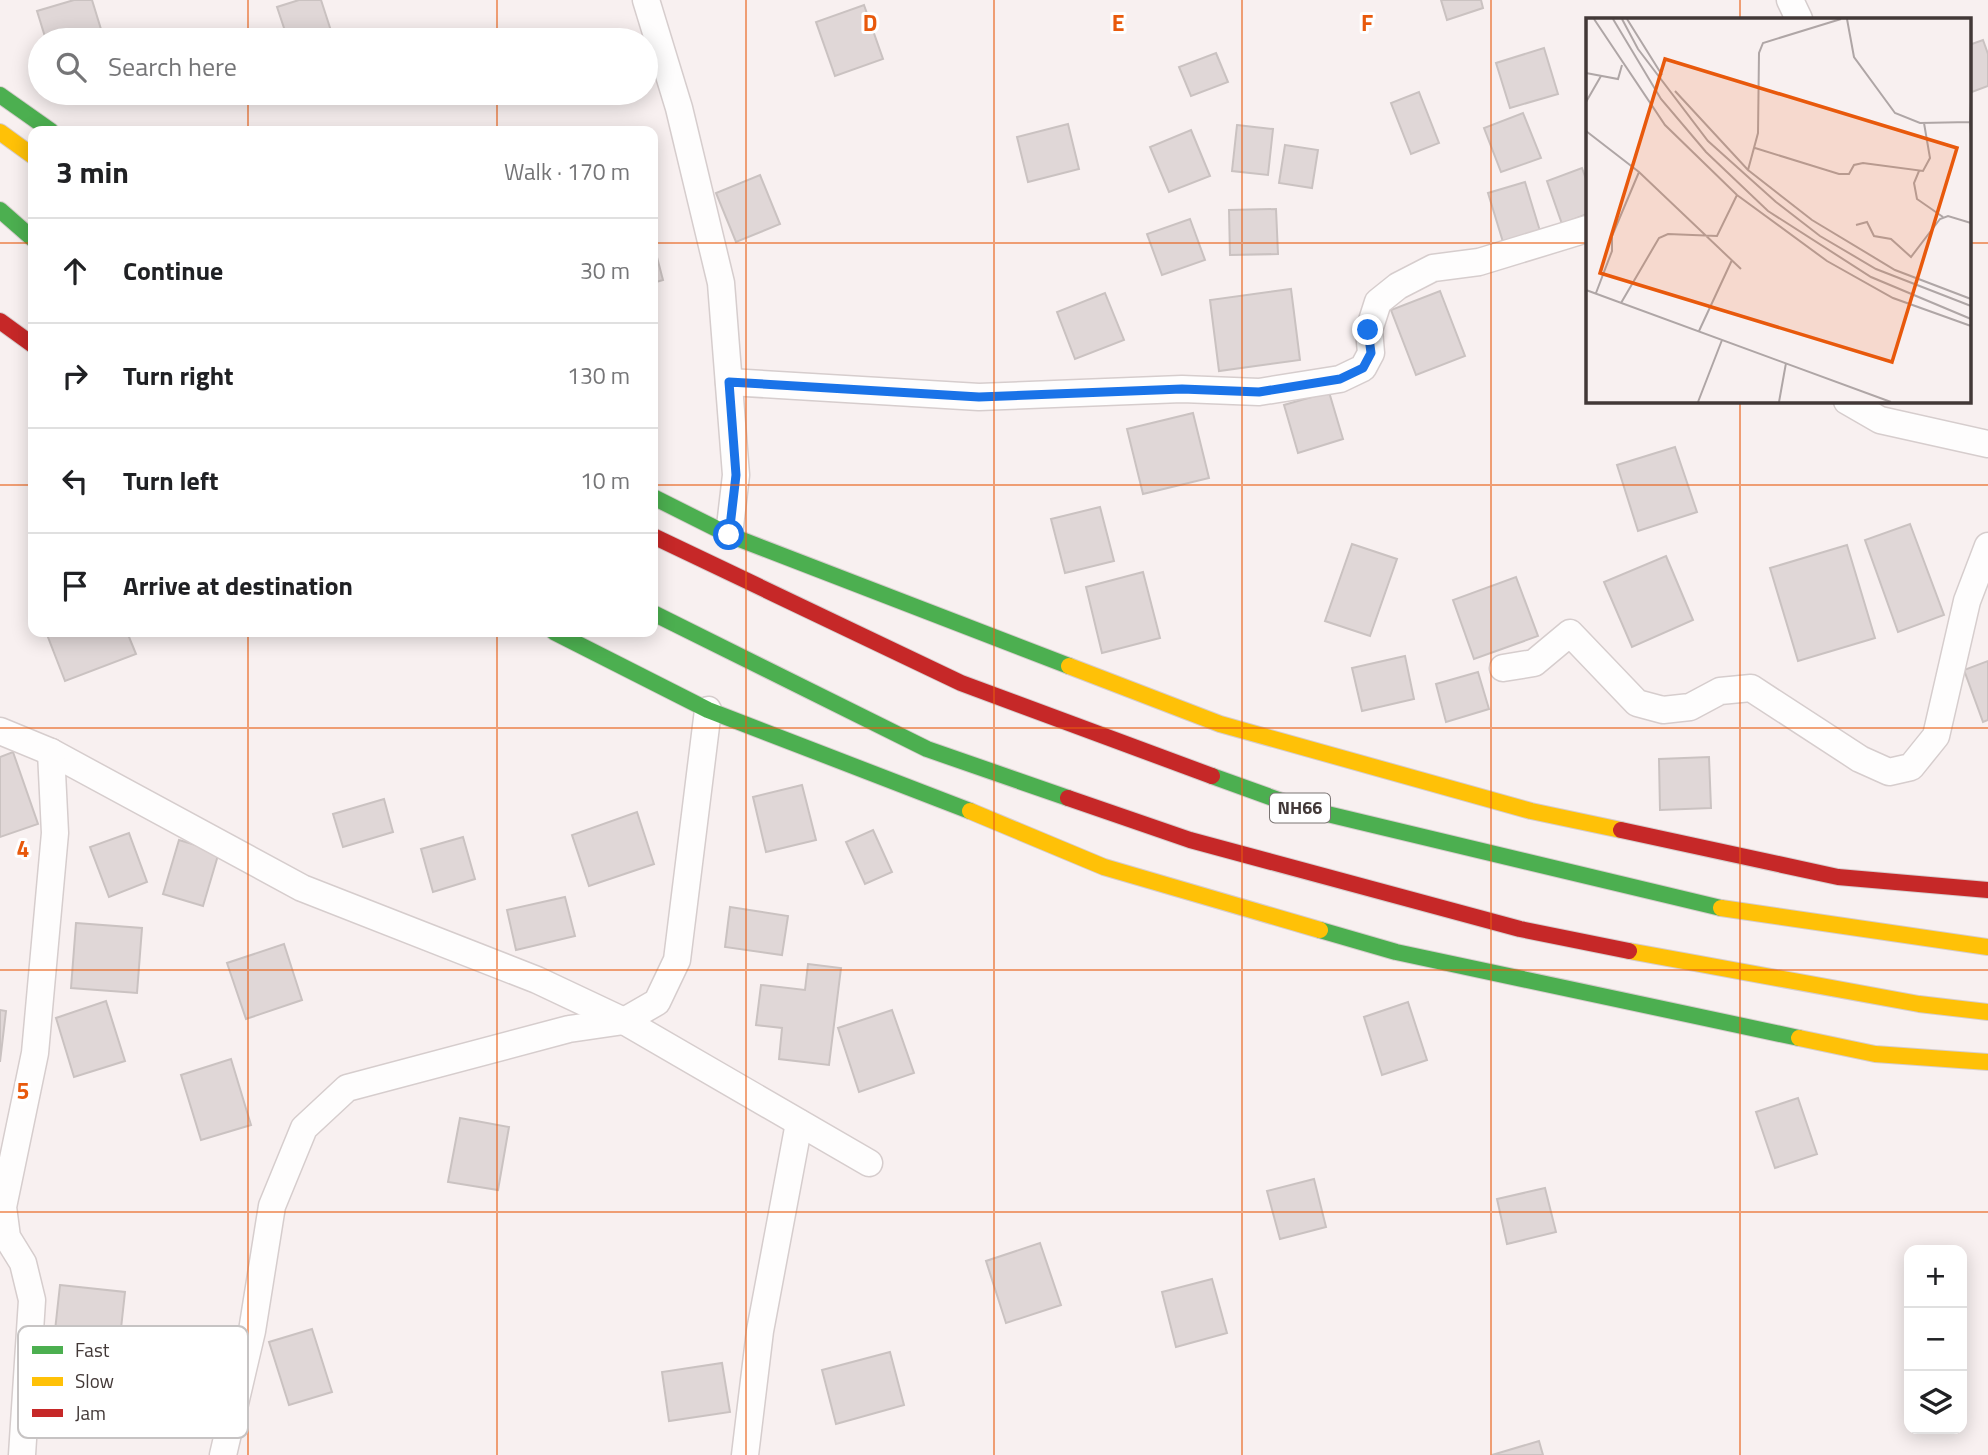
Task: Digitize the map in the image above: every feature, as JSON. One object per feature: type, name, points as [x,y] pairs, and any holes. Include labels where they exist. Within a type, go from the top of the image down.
[{"type":"main road","points":[[0,95],[44,126]]},
{"type":"main road","points":[[0,132],[28,152]]},
{"type":"main road","points":[[0,210],[28,235]]},
{"type":"main road","points":[[0,321],[28,341]]},
{"type":"main road","points":[[658,500],[729,535],[1220,724],[1531,811],[1825,874],[1988,890]]},
{"type":"main road","name":"NH66","points":[[658,538],[961,683],[1298,807],[1715,907],[1988,947]]},
{"type":"main road","points":[[658,615],[928,749],[1191,840],[1520,929],[1763,977],[1919,1004],[1988,1012]]},
{"type":"main road","points":[[564,637],[708,710],[921,790],[1104,867],[1396,953],[1875,1054],[1988,1062]]},
{"type":"street","points":[[646,0],[655,28]]},
{"type":"street","points":[[1790,0],[1799,18]]},
{"type":"street","points":[[658,39],[679,108],[722,283],[736,475],[729,535]]},
{"type":"street","points":[[729,382],[979,397],[1182,389],[1259,392],[1340,379],[1363,368],[1371,353],[1368,330],[1378,302],[1398,286],[1433,268],[1479,262],[1586,229]]},
{"type":"street","points":[[1849,402],[1880,420],[1988,444]]},
{"type":"street","points":[[1503,668],[1534,663],[1570,633],[1637,703],[1663,710],[1690,707],[1720,691],[1751,688],[1860,759],[1889,772],[1911,767],[1936,736],[1967,601],[1988,546]]},
{"type":"street","points":[[248,1348],[272,1206],[304,1128],[347,1088],[569,1029],[624,1021],[657,1002],[677,960],[708,710]]},
{"type":"street","points":[[0,731],[51,752],[302,888],[537,979],[624,1021],[869,1163]]},
{"type":"street","points":[[30,1326],[32,1300],[23,1263],[7,1237],[3,1207],[36,1053],[55,833],[51,752]]},
{"type":"street","points":[[746,1455],[760,1331],[799,1123]]},
{"type":"building","points":[[74,0],[92,0],[101,28],[42,28],[37,11]]},
{"type":"building","points":[[299,0],[321,0],[330,28],[284,28],[277,7]]},
{"type":"building","points":[[1441,0],[1481,0],[1483,8],[1447,20]]},
{"type":"building","points":[[864,5],[883,59],[835,76],[816,22]]},
{"type":"building","points":[[1983,40],[1988,54],[1988,86],[1970,93],[1970,45]]},
{"type":"building","points":[[1544,48],[1558,94],[1510,108],[1496,63]]},
{"type":"building","points":[[1216,53],[1228,82],[1191,96],[1179,67]]},
{"type":"building","points":[[1419,92],[1439,143],[1411,154],[1391,103]]},
{"type":"building","points":[[1523,113],[1541,158],[1501,172],[1484,128]]},
{"type":"building","points":[[1068,124],[1079,169],[1028,182],[1017,137]]},
{"type":"building","points":[[1237,125],[1273,129],[1268,175],[1232,171]]},
{"type":"building","points":[[1191,130],[1210,176],[1169,192],[1150,147]]},
{"type":"building","points":[[1285,145],[1318,150],[1312,188],[1279,183]]},
{"type":"building","points":[[1582,168],[1586,179],[1586,214],[1562,224],[1547,181]]},
{"type":"building","points":[[760,175],[780,224],[736,242],[716,193]]},
{"type":"building","points":[[1525,182],[1540,231],[1503,242],[1488,193]]},
{"type":"building","points":[[1276,209],[1278,254],[1230,255],[1229,210]]},
{"type":"building","points":[[1190,219],[1205,260],[1162,275],[1147,234]]},
{"type":"building","points":[[658,261],[663,280],[658,282]]},
{"type":"building","points":[[1291,289],[1300,360],[1219,371],[1210,300]]},
{"type":"building","points":[[1440,291],[1465,356],[1416,375],[1391,310]]},
{"type":"building","points":[[1105,293],[1124,340],[1075,359],[1057,312]]},
{"type":"building","points":[[1329,392],[1343,439],[1298,453],[1284,405]]},
{"type":"building","points":[[1193,413],[1209,478],[1143,494],[1127,429]]},
{"type":"building","points":[[1675,447],[1697,512],[1638,531],[1617,465]]},
{"type":"building","points":[[1100,507],[1114,561],[1065,573],[1051,519]]},
{"type":"building","points":[[1910,524],[1944,615],[1898,632],[1865,540]]},
{"type":"building","points":[[1352,544],[1397,559],[1370,636],[1325,621]]},
{"type":"building","points":[[1847,545],[1875,638],[1798,661],[1770,568]]},
{"type":"building","points":[[1666,556],[1693,620],[1632,647],[1604,582]]},
{"type":"building","points":[[1143,572],[1160,638],[1102,653],[1086,587]]},
{"type":"building","points":[[1516,577],[1538,636],[1474,659],[1453,600]]},
{"type":"building","points":[[48,637],[129,637],[136,654],[65,681]]},
{"type":"building","points":[[1405,656],[1414,699],[1362,711],[1352,668]]},
{"type":"building","points":[[1988,661],[1988,720],[1983,722],[1964,670]]},
{"type":"building","points":[[1478,672],[1489,709],[1446,722],[1436,684]]},
{"type":"building","points":[[13,752],[38,824],[0,837],[0,757]]},
{"type":"building","points":[[1709,757],[1711,808],[1660,810],[1659,759]]},
{"type":"building","points":[[802,785],[816,840],[766,852],[753,797]]},
{"type":"building","points":[[384,799],[393,832],[343,847],[333,814]]},
{"type":"building","points":[[637,812],[654,864],[589,886],[572,835]]},
{"type":"building","points":[[873,830],[892,872],[865,884],[846,842]]},
{"type":"building","points":[[129,833],[147,882],[109,897],[90,847]]},
{"type":"building","points":[[463,837],[475,879],[433,892],[421,849]]},
{"type":"building","points":[[179,840],[219,852],[203,906],[163,894]]},
{"type":"building","points":[[565,897],[575,936],[516,950],[507,910]]},
{"type":"building","points":[[730,907],[788,916],[782,955],[725,947]]},
{"type":"building","points":[[76,923],[142,928],[137,993],[71,988]]},
{"type":"building","points":[[284,944],[302,1000],[246,1019],[227,963]]},
{"type":"building","points":[[808,964],[841,968],[829,1065],[779,1059],[782,1028],[756,1025],[761,985],[805,990]]},
{"type":"building","points":[[106,1001],[125,1061],[74,1077],[56,1018]]},
{"type":"building","points":[[1408,1002],[1427,1060],[1382,1075],[1364,1017]]},
{"type":"building","points":[[0,1010],[6,1011],[0,1062]]},
{"type":"building","points":[[892,1010],[914,1073],[859,1092],[838,1028]]},
{"type":"building","points":[[231,1059],[251,1125],[201,1140],[181,1075]]},
{"type":"building","points":[[1798,1098],[1817,1154],[1775,1168],[1756,1112]]},
{"type":"building","points":[[460,1118],[509,1127],[498,1190],[448,1182]]},
{"type":"building","points":[[1314,1179],[1326,1227],[1280,1239],[1267,1191]]},
{"type":"building","points":[[1545,1188],[1556,1232],[1507,1244],[1497,1199]]},
{"type":"building","points":[[1040,1243],[1061,1305],[1006,1323],[986,1261]]},
{"type":"building","points":[[1212,1279],[1227,1333],[1176,1347],[1162,1292]]},
{"type":"building","points":[[60,1285],[125,1292],[121,1326],[56,1326]]},
{"type":"building","points":[[312,1329],[332,1392],[289,1405],[269,1342]]},
{"type":"building","points":[[890,1352],[904,1405],[836,1424],[822,1370]]},
{"type":"building","points":[[722,1363],[730,1412],[669,1421],[662,1372]]},
{"type":"building","points":[[1539,1441],[1543,1455],[1492,1455]]},
{"type":"traffic: fast","points":[[0,95],[44,126]]},
{"type":"traffic: fast","points":[[0,210],[28,235]]},
{"type":"traffic: fast","points":[[658,500],[729,535],[1069,666]]},
{"type":"traffic: fast","points":[[658,615],[927,749],[1068,798]]},
{"type":"traffic: fast","points":[[564,637],[708,710],[970,811]]},
{"type":"traffic: fast","points":[[1212,776],[1298,807],[1721,908]]},
{"type":"traffic: fast","points":[[1320,930],[1396,952],[1799,1038]]},
{"type":"traffic: slow","points":[[0,132],[28,152]]},
{"type":"traffic: slow","points":[[1069,666],[1220,724],[1531,811],[1621,830]]},
{"type":"traffic: slow","points":[[970,811],[1104,867],[1320,930]]},
{"type":"traffic: slow","points":[[1721,908],[1988,947]]},
{"type":"traffic: slow","points":[[1629,951],[1919,1004],[1988,1012]]},
{"type":"traffic: slow","points":[[1799,1038],[1875,1054],[1988,1062]]},
{"type":"traffic: jam","points":[[0,321],[28,341]]},
{"type":"traffic: jam","points":[[658,538],[961,683],[1212,776]]},
{"type":"traffic: jam","points":[[1068,798],[1190,840],[1520,929],[1629,951]]},
{"type":"traffic: jam","points":[[1621,830],[1838,877],[1988,890]]},
{"type":"route","points":[[729,535],[736,475],[729,382],[979,397],[1182,389],[1259,392],[1340,379],[1363,368],[1371,353],[1368,330]]}]
